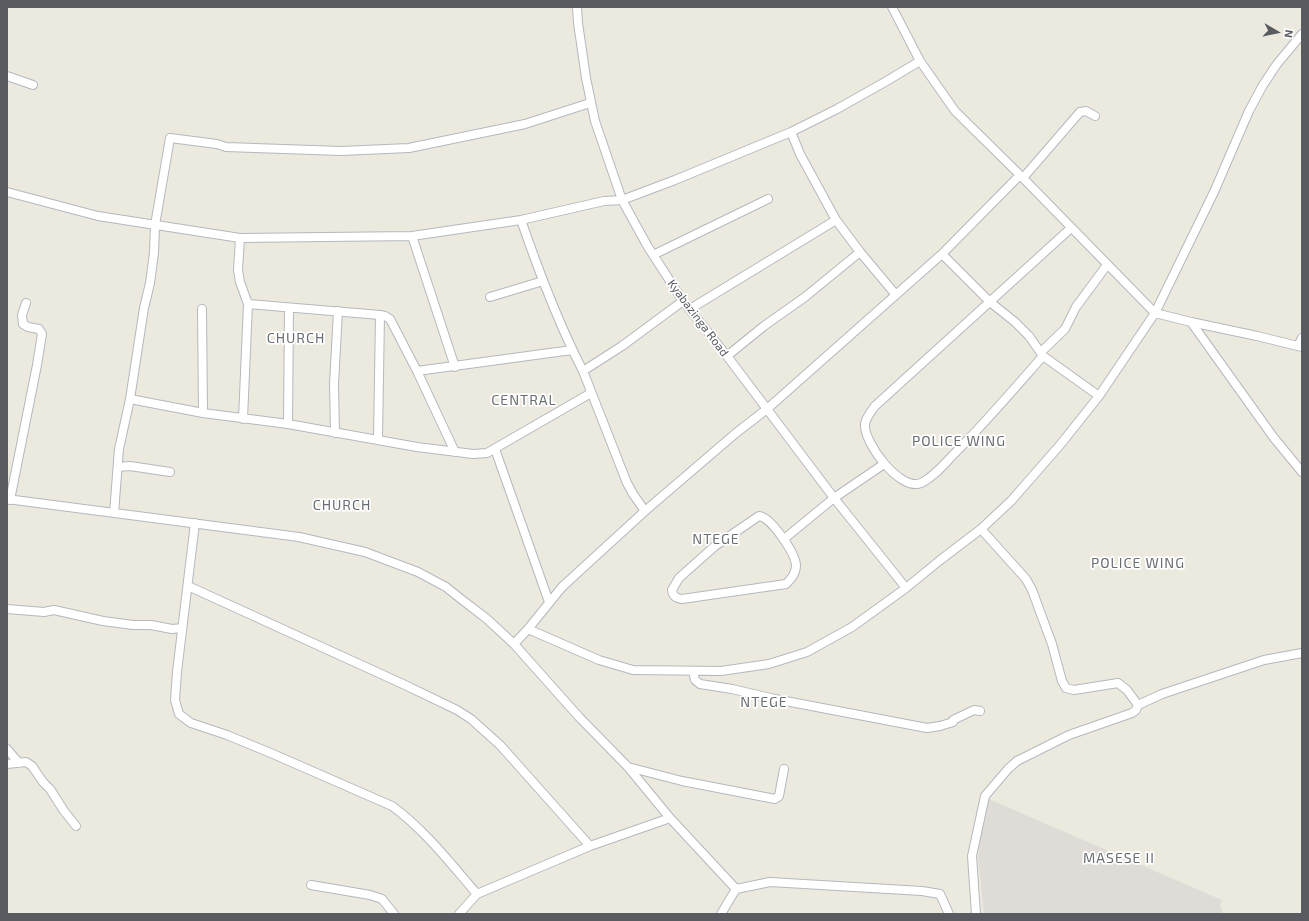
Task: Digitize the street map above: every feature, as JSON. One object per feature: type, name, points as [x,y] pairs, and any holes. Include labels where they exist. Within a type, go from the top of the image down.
[{"type":"street","name":"Kyabazinga Road","points":[[577,7],[590,103],[595,121],[622,200],[653,255],[683,301],[727,356],[834,498],[906,588]]},
{"type":"street","points":[[892,7],[920,60],[955,111],[1022,176],[1155,313],[1191,322],[1301,343]]},
{"type":"street","points":[[528,629],[599,660],[633,670],[721,671],[769,664],[807,652],[852,627],[906,588],[981,529],[1011,501],[1037,473],[1083,418],[1099,396],[1155,313],[1202,218],[1249,111],[1263,85],[1277,64],[1302,34]]},
{"type":"street","points":[[7,192],[98,216],[240,238],[412,236],[521,220],[604,201],[622,200],[675,180],[791,132],[858,98],[920,60]]},
{"type":"street","points":[[7,76],[33,85]]},
{"type":"street","points":[[114,513],[119,449],[130,399],[144,308],[150,282],[154,253],[155,225],[170,138],[217,144],[226,147],[340,151],[409,148],[525,124],[590,103]]},
{"type":"street","points":[[514,644],[562,587],[645,511],[736,433],[767,409],[942,254],[1022,176],[1080,112],[1086,111],[1095,116]]},
{"type":"street","points":[[791,132],[800,154],[836,220],[860,252],[896,295]]},
{"type":"street","points":[[653,255],[768,199]]},
{"type":"street","points":[[521,220],[543,281],[572,350],[583,371],[627,483],[645,511]]},
{"type":"street","points":[[690,309],[836,220]]},
{"type":"street","points":[[1072,228],[934,351],[875,406],[868,415],[865,424],[866,431],[868,438],[884,464],[902,480],[912,484],[919,484],[927,479],[977,430],[1065,329],[1076,307],[1107,264]]},
{"type":"street","points":[[412,236],[455,367]]},
{"type":"street","points":[[240,238],[238,270],[240,282],[248,304],[243,419]]},
{"type":"street","points":[[727,356],[764,326],[805,298],[860,252]]},
{"type":"street","points":[[942,254],[990,302],[1016,322],[1029,336],[1042,354],[1099,396]]},
{"type":"street","points":[[490,297],[543,281]]},
{"type":"street","points":[[583,371],[622,346],[683,301]]},
{"type":"street","points":[[26,303],[22,315],[23,324],[28,327],[39,329],[42,334],[37,365],[8,499],[299,537],[365,552],[418,572],[446,587],[487,619],[514,644],[579,717],[628,767],[670,818],[736,889]]},
{"type":"street","points":[[248,304],[380,315],[390,319],[417,372],[454,452]]},
{"type":"street","points":[[288,424],[289,308]]},
{"type":"street","points":[[202,309],[203,413]]},
{"type":"street","points":[[335,432],[334,384],[338,311]]},
{"type":"street","points":[[378,439],[380,315]]},
{"type":"street","points":[[1191,322],[1274,438],[1302,472]]},
{"type":"street","points":[[417,372],[572,350]]},
{"type":"street","points":[[130,399],[203,413],[288,424],[454,452],[481,454],[495,449],[591,393]]},
{"type":"street","points":[[495,449],[549,602]]},
{"type":"street","points":[[784,539],[834,498],[884,464]]},
{"type":"street","points":[[118,467],[130,466],[170,472]]},
{"type":"street","points":[[757,517],[764,517],[784,539],[795,559],[796,566],[795,572],[786,584],[682,599],[673,596],[672,590],[679,578],[715,546],[757,517]]},
{"type":"street","points":[[195,524],[175,700],[179,714],[185,719],[273,754],[392,806],[405,815],[426,835],[477,894]]},
{"type":"street","points":[[981,529],[1026,579],[1032,590],[1052,644],[1064,687],[1074,690],[1118,683],[1127,690],[1138,705]]},
{"type":"street","points":[[188,586],[405,685],[457,710],[471,719],[500,745],[590,846]]},
{"type":"street","points":[[7,609],[44,612],[54,610],[133,625],[151,625],[172,629],[182,628]]},
{"type":"street","points":[[976,914],[972,856],[985,796],[1008,769],[1017,761],[1069,735],[1132,713],[1136,710],[1138,705],[1162,694],[1264,660],[1302,653]]},
{"type":"street","points":[[693,671],[695,680],[700,684],[927,728],[953,722],[953,720],[974,710],[980,711]]},
{"type":"street","points":[[7,749],[19,763]]},
{"type":"street","points":[[7,764],[26,762],[32,766],[42,782],[50,789],[76,826]]},
{"type":"street","points":[[628,767],[682,781],[775,799],[778,796],[784,769]]},
{"type":"street","points":[[459,914],[477,894],[590,846],[670,818]]},
{"type":"street","points":[[721,914],[736,889],[770,882],[916,890],[940,894],[949,914]]},
{"type":"street","points":[[312,885],[370,895],[382,899],[394,914]]},
{"type":"shaded area","points":[[984,797],[1222,900],[1220,906],[1223,914],[984,914],[978,858]]},
{"type":"district","name":"CHURCH","points":[[296,338]]},
{"type":"district","name":"CENTRAL","points":[[524,400]]},
{"type":"district","name":"POLICE WING","points":[[959,441]]},
{"type":"district","name":"CHURCH","points":[[342,505]]},
{"type":"district","name":"NTEGE","points":[[716,539]]},
{"type":"district","name":"POLICE WING","points":[[1138,563]]},
{"type":"district","name":"NTEGE","points":[[764,702]]},
{"type":"district","name":"MASESE II","points":[[1119,858]]}]
